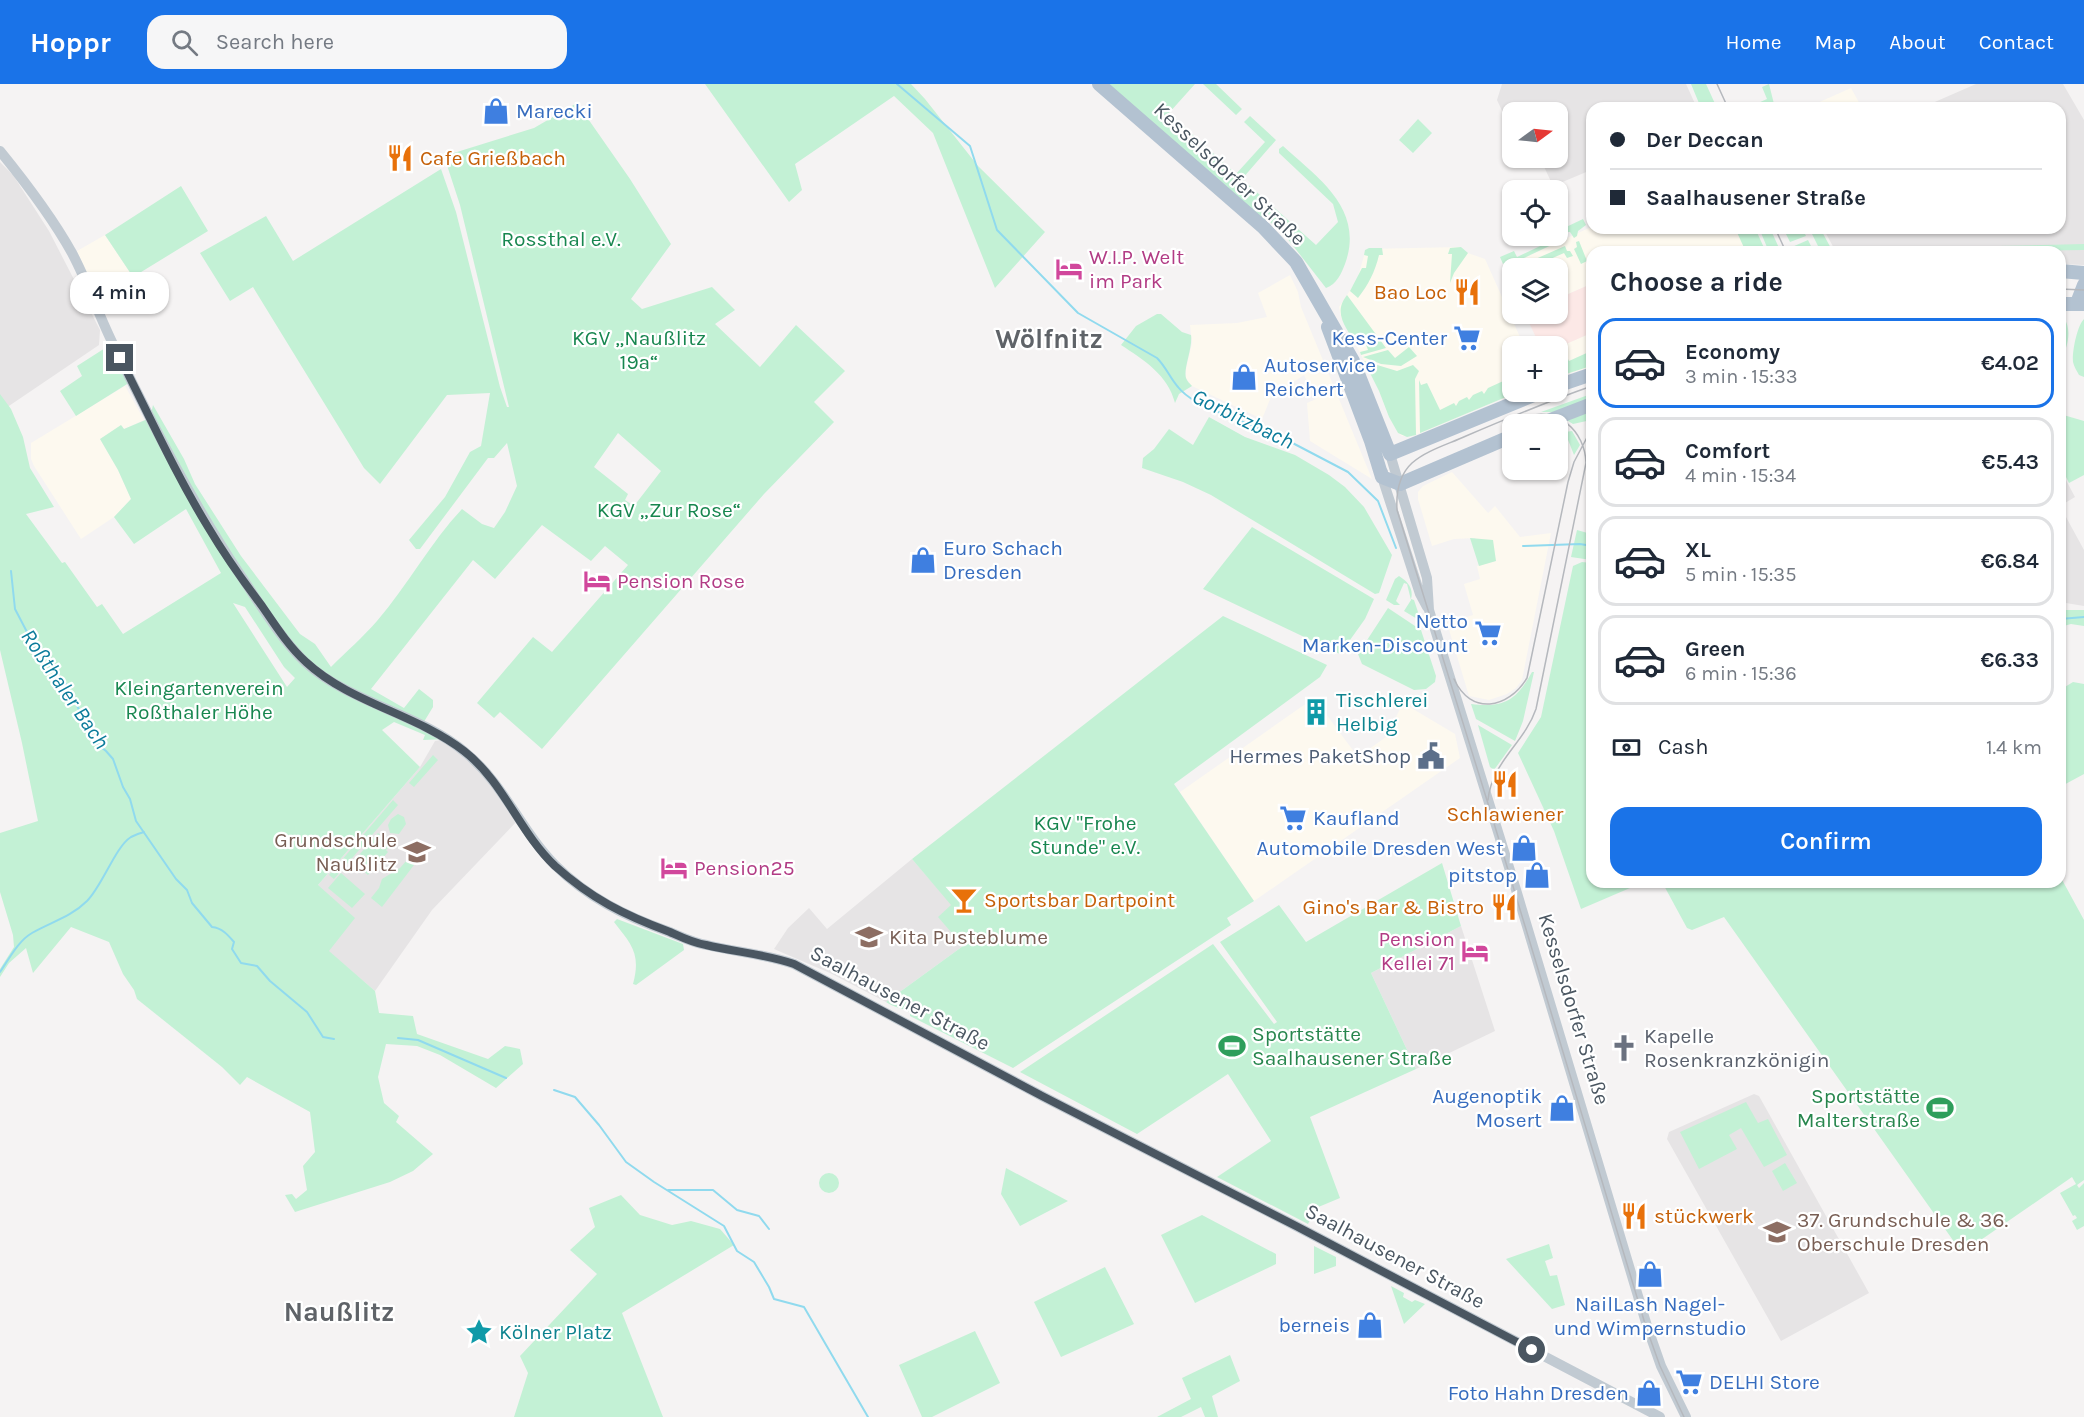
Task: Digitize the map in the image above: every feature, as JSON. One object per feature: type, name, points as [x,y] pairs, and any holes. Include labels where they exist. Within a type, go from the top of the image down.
[{"type":"main road","name":"Kesselsdorfer Straße","points":[[1099,84],[1263,227],[1296,262],[1353,361],[1390,454]]},
{"type":"main road","points":[[2066,272],[2084,273]]},
{"type":"main road","points":[[2081,304],[2084,285]]},
{"type":"main road","name":"Kesselsdorfer Straße","points":[[1320,304],[1382,477]]},
{"type":"main road","points":[[1568,382],[1586,376]]},
{"type":"main road","points":[[1390,454],[1517,402]]},
{"type":"main road","points":[[1566,414],[1586,406]]},
{"type":"main road","points":[[1382,477],[1400,484],[1502,440]]},
{"type":"street","name":"Saalhausener Straße","points":[[0,151],[33,193],[72,252],[112,343],[193,501],[209,529],[280,632],[305,662],[329,680],[399,716],[422,724],[464,751],[496,784],[519,819],[554,864],[586,892],[611,908],[637,920],[702,945],[773,957],[794,964],[1042,1096],[1660,1417]]},
{"type":"street","points":[[1382,477],[1390,454]]},
{"type":"street","name":"Kesselsdorfer Straße","points":[[1390,454],[1427,578],[1429,610]]},
{"type":"street","name":"Kesselsdorfer Straße","points":[[1382,477],[1420,594],[1429,610],[1647,1326],[1661,1366],[1686,1417]]},
{"type":"shaded area","points":[[1502,84],[1686,84],[1694,102],[1586,102],[1586,172],[1567,180],[1550,180],[1545,168],[1568,168],[1568,102],[1502,102],[1502,111],[1497,100]]},
{"type":"shaded area","points":[[1976,84],[2063,84],[2084,120],[2084,265],[2066,264],[2066,246],[1833,246],[1826,234],[2066,234],[2066,102],[1935,102]]},
{"type":"shaded area","points":[[1851,88],[1859,102],[1820,102]]},
{"type":"shaded area","points":[[0,162],[13,175],[49,231],[100,330],[99,345],[0,412]]},
{"type":"shaded area","points":[[1586,229],[1586,234],[1758,234],[1763,246],[1586,246],[1586,286],[1568,294],[1568,258],[1524,258],[1550,246],[1568,246],[1568,238]]},
{"type":"shaded area","points":[[105,235],[133,277],[105,297],[100,296],[95,290],[77,251]]},
{"type":"shaded area","points":[[1461,247],[1465,252],[1485,259],[1502,297],[1502,324],[1514,324],[1520,336],[1502,336],[1502,399],[1413,436],[1402,436],[1398,433],[1375,381],[1341,317],[1339,307],[1357,280],[1366,249]]},
{"type":"shaded area","name":"Autoservice Reichert","points":[[1290,275],[1372,479],[1310,441],[1307,403],[1316,399],[1304,375],[1271,397],[1262,419],[1192,386],[1186,378],[1192,343],[1190,325],[1237,323],[1267,317],[1258,293]]},
{"type":"shaded area","points":[[1586,286],[1586,335],[1568,343],[1568,336],[1535,336],[1530,324],[1568,324],[1568,294]]},
{"type":"shaded area","points":[[1586,335],[1586,368],[1568,374],[1568,343]]},
{"type":"shaded area","points":[[125,386],[144,420],[124,429],[122,426],[100,439],[131,499],[114,517],[81,539],[34,466],[31,459],[31,443]]},
{"type":"shaded area","points":[[1452,472],[1488,513],[1495,506],[1520,537],[1551,533],[1522,680],[1507,694],[1489,700],[1469,696],[1447,623],[1473,615],[1464,584],[1480,579],[1477,566],[1496,561],[1475,538],[1454,539],[1432,546],[1418,499],[1418,492],[1423,486]]},
{"type":"shaded area","points":[[2066,480],[2075,497],[2066,502]]},
{"type":"shaded area","points":[[2066,517],[2084,550],[2084,606],[2066,603]]},
{"type":"shaded area","points":[[1314,698],[1358,757],[1386,737],[1403,703],[1455,734],[1460,758],[1254,901],[1180,792]]},
{"type":"shaded area","name":"Grundschule Naußlitz","points":[[447,739],[464,751],[519,819],[432,910],[375,991],[328,951],[318,885],[420,767],[435,741]]},
{"type":"shaded area","name":"Kita Pusteblume","points":[[912,859],[952,905],[939,917],[963,946],[886,1002],[830,973],[774,949],[788,928],[809,908],[827,929]]},
{"type":"shaded area","points":[[1461,926],[1495,1031],[1416,1069],[1371,973]]},
{"type":"shaded area","name":"37. Grundschule & 36. Oberschule Dresden","points":[[1754,1094],[1759,1096],[1869,1293],[1781,1341],[1667,1139],[1669,1132]]},
{"type":"green space","points":[[705,84],[911,84],[978,166],[1045,232],[995,288],[933,133],[894,96],[795,164],[802,190],[789,202]]},
{"type":"green space","points":[[1107,84],[1195,84],[1169,113],[1236,174],[1265,142],[1244,122],[1250,116],[1276,140],[1242,179],[1316,245],[1338,222],[1333,204],[1279,153],[1279,149],[1283,146],[1335,196],[1343,211],[1349,227],[1350,244],[1345,264],[1336,281],[1326,288],[1287,238],[1267,219],[1264,220]]},
{"type":"green space","points":[[1203,84],[1216,84],[1242,109],[1236,115]]},
{"type":"green space","points":[[1691,84],[1706,84],[1714,102],[1698,102]]},
{"type":"green space","points":[[1769,84],[1774,102],[1760,102],[1767,99],[1762,87]]},
{"type":"green space","points":[[577,103],[630,179],[671,244],[631,299],[642,309],[712,287],[735,310],[715,324],[760,367],[796,325],[845,371],[814,402],[834,422],[764,494],[542,749],[500,712],[494,718],[477,703],[533,637],[552,652],[628,565],[605,546],[591,561],[542,525],[495,579],[473,560],[371,689],[404,708],[419,689],[433,700],[433,707],[422,725],[447,739],[423,740],[425,735],[394,722],[382,730],[420,767],[318,885],[355,918],[329,951],[375,991],[379,1013],[413,1016],[417,1034],[488,1059],[505,1046],[520,1049],[523,1064],[496,1088],[440,1055],[417,1046],[386,1044],[378,1077],[384,1103],[399,1116],[396,1122],[433,1154],[413,1171],[390,1182],[295,1212],[285,1195],[292,1194],[296,1199],[307,1190],[303,1166],[315,1152],[310,1112],[247,1077],[240,1085],[222,1067],[137,999],[109,942],[71,927],[33,973],[26,948],[9,963],[0,977],[0,969],[14,947],[13,935],[0,892],[0,833],[38,821],[0,650],[0,394],[11,409],[23,437],[30,468],[54,507],[26,514],[62,563],[65,562],[97,607],[102,604],[123,634],[221,573],[186,509],[134,544],[114,517],[131,499],[100,439],[121,425],[124,429],[150,418],[153,405],[184,459],[195,484],[241,556],[300,634],[315,644],[331,667],[377,621],[462,509],[482,524],[494,528],[505,512],[517,486],[507,443],[494,458],[488,458],[420,549],[416,549],[409,540],[445,497],[470,452],[481,446],[490,393],[447,395],[380,484],[364,468],[253,287],[230,301],[200,253],[266,216],[293,261],[441,169],[456,212],[500,387],[507,407],[509,407],[460,205],[444,156],[534,128]],"holes":[[[618,433],[661,471],[634,506],[625,500],[628,494],[594,467]],[[233,603],[245,607],[284,667],[295,678],[287,687]]]},
{"type":"green space","points":[[1418,119],[1432,133],[1413,153],[1399,140]]},
{"type":"green space","points":[[181,186],[208,231],[133,277],[105,235]]},
{"type":"green space","points":[[1583,219],[1586,225],[1578,231],[1574,238],[1568,232],[1568,226]]},
{"type":"green space","points":[[1738,234],[1758,234],[1763,246],[1743,246]]},
{"type":"green space","points":[[1762,234],[1773,234],[1778,246],[1766,246]]},
{"type":"green space","points":[[1786,234],[1805,234],[1806,236],[1790,242]]},
{"type":"green space","points":[[1812,234],[1823,234],[1830,246],[1818,246]]},
{"type":"green space","points":[[1808,240],[1811,246],[1794,246]]},
{"type":"green space","points":[[1579,241],[1586,258],[1586,262],[1581,264],[1574,249],[1577,247],[1576,242]]},
{"type":"green space","points":[[2084,244],[2084,250],[2066,250],[2066,246],[1997,246]]},
{"type":"green space","points":[[1540,246],[1549,246],[1524,258],[1502,258],[1502,262],[1500,257],[1514,251],[1517,257]]},
{"type":"green space","points":[[1565,246],[1573,256],[1567,258],[1564,253],[1553,258],[1538,258]]},
{"type":"green space","points":[[1461,247],[1468,253],[1450,283],[1452,254],[1448,254],[1450,248]]},
{"type":"green space","points":[[1382,248],[1383,255],[1379,255],[1371,278],[1358,298],[1350,291],[1362,268],[1366,268],[1368,256],[1364,255],[1365,250]]},
{"type":"green space","points":[[1347,295],[1386,348],[1361,355],[1360,352],[1368,350],[1365,342],[1357,346],[1345,327],[1341,315],[1341,308]]},
{"type":"green space","points":[[1161,314],[1182,332],[1191,335],[1185,374],[1192,386],[1179,394],[1175,403],[1172,393],[1161,376],[1121,345],[1136,326]]},
{"type":"green space","points":[[2084,319],[2084,377],[2079,375],[2073,364],[2073,358],[2077,333]]},
{"type":"green space","points":[[2066,322],[2068,330],[2066,347]]},
{"type":"green space","points":[[113,343],[132,381],[76,416],[60,391],[82,376],[77,366]]},
{"type":"green space","points":[[1409,347],[1417,356],[1401,366],[1381,364],[1363,357],[1388,350],[1395,358]]},
{"type":"green space","points":[[1586,353],[1586,368],[1568,373],[1568,359],[1569,361]]},
{"type":"green space","points":[[1364,361],[1397,371],[1413,365],[1419,371],[1415,379],[1416,435],[1407,437],[1398,433]]},
{"type":"green space","points":[[1419,380],[1421,385],[1427,383],[1440,410],[1454,403],[1456,406],[1459,401],[1467,397],[1469,400],[1473,395],[1482,391],[1484,394],[1488,388],[1502,382],[1502,399],[1420,433]]},
{"type":"green space","points":[[1586,396],[1586,401],[1554,412],[1541,412]]},
{"type":"green space","points":[[1586,413],[1586,421],[1573,424],[1568,421],[1568,418]]},
{"type":"green space","points":[[2066,416],[2084,421],[2084,475],[2069,483],[2066,477]]},
{"type":"green space","points":[[1209,417],[1245,437],[1295,455],[1345,487],[1364,507],[1392,555],[1379,593],[1375,594],[1211,495],[1183,482],[1142,468],[1143,458],[1154,449],[1169,429],[1193,445]]},
{"type":"green space","points":[[1572,431],[1580,445],[1574,455],[1568,440],[1568,432]]},
{"type":"green space","points":[[1252,527],[1374,599],[1365,619],[1340,654],[1203,589]]},
{"type":"green space","points":[[1577,530],[1586,533],[1586,559],[1571,557]]},
{"type":"green space","points":[[1470,538],[1493,540],[1496,561],[1479,566]]},
{"type":"green space","points":[[1586,562],[1586,888],[1630,888],[1581,909],[1554,831],[1518,753],[1541,717],[1573,566]]},
{"type":"green space","points":[[1399,576],[1407,583],[1411,588],[1411,599],[1414,600],[1419,620],[1404,611],[1411,600],[1407,584],[1404,583],[1396,601],[1400,605],[1394,605],[1386,600],[1395,579]]},
{"type":"green space","points":[[1388,608],[1421,630],[1436,676],[1435,682],[1426,689],[1414,690],[1362,664],[1358,654]]},
{"type":"green space","points":[[2066,610],[2084,610],[2084,626],[2066,625]]},
{"type":"green space","name":"KGV \"Frohe Stunde\" e.V.","points":[[1223,616],[1327,665],[1320,677],[1174,784],[1254,901],[1227,918],[1231,925],[1013,1068],[910,1016],[910,1012],[886,1002],[963,946],[938,917],[951,905],[912,859]]},
{"type":"green space","points":[[1534,672],[1523,721],[1515,741],[1476,719],[1471,704],[1492,705],[1508,700],[1520,690]]},
{"type":"green space","points":[[2073,682],[2084,684],[2084,774],[2066,784],[2066,686]]},
{"type":"green space","points":[[1478,725],[1512,745],[1494,770],[1490,767]]},
{"type":"green space","points":[[433,755],[438,760],[414,787],[409,783]]},
{"type":"green space","points":[[393,800],[398,805],[334,879],[329,875]]},
{"type":"green space","points":[[398,814],[404,817],[406,824],[399,834],[390,833],[388,825],[391,819]]},
{"type":"green space","points":[[378,833],[391,844],[386,850],[388,852],[368,875],[353,862]]},
{"type":"green space","points":[[407,860],[414,865],[382,907],[371,898],[379,888],[382,879],[400,868]]},
{"type":"green space","name":"Sportstätte Saalhausener Straße","points":[[1442,863],[1461,926],[1371,973],[1416,1069],[1310,1117],[1340,1198],[1316,1208],[1308,1224],[1217,1177],[1271,1141],[1228,1074],[1137,1134],[1020,1072],[1213,944],[1274,1024],[1277,1022],[1220,942],[1279,905],[1306,942]]},
{"type":"green space","points":[[341,873],[365,894],[352,908],[328,888]]},
{"type":"green space","points":[[2066,887],[2084,920],[2084,1180],[2077,1185],[2079,1188],[2084,1183],[2084,1226],[2077,1230],[2072,1221],[2077,1218],[2073,1216],[2060,1193],[2076,1184],[2072,1177],[1962,1253],[1724,917],[1692,930],[1687,928],[1665,888]]},
{"type":"green space","points":[[617,919],[683,944],[684,950],[636,985],[633,984],[635,957],[630,944],[614,922]]},
{"type":"green space","points":[[1746,1102],[1758,1123],[1768,1119],[1787,1155],[1764,1167],[1741,1128],[1729,1135],[1737,1149],[1699,1169],[1680,1132]]},
{"type":"green space","points":[[1785,1163],[1797,1183],[1783,1191],[1772,1171]]},
{"type":"green space","points":[[1006,1168],[1068,1201],[1020,1226],[1001,1194]]},
{"type":"green space","points":[[829,1173],[836,1176],[839,1183],[836,1190],[829,1193],[822,1190],[819,1183],[822,1176]]},
{"type":"green space","points":[[621,1195],[640,1215],[672,1225],[691,1221],[720,1229],[734,1245],[622,1313],[663,1417],[514,1417],[528,1373],[520,1356],[597,1274],[570,1250],[595,1227],[589,1208]]},
{"type":"green space","points":[[1202,1215],[1276,1254],[1276,1264],[1195,1303],[1161,1235]]},
{"type":"green space","points":[[1549,1244],[1553,1258],[1545,1261],[1550,1276],[1557,1275],[1565,1305],[1552,1309],[1506,1259]]},
{"type":"green space","points":[[1314,1246],[1336,1257],[1336,1266],[1314,1274]]},
{"type":"green space","points":[[1105,1267],[1134,1324],[1061,1357],[1034,1302]]},
{"type":"green space","points":[[1391,1286],[1404,1293],[1403,1297],[1412,1302],[1415,1300],[1425,1304],[1404,1324]]},
{"type":"green space","points":[[975,1331],[1000,1383],[932,1417],[922,1417],[899,1365]]},
{"type":"green space","points":[[1230,1355],[1240,1381],[1212,1396],[1218,1417],[1205,1417],[1201,1407],[1181,1417],[1157,1417],[1191,1399],[1182,1378]]},
{"type":"waterway","name":"Gorbitzbach","points":[[897,84],[970,146],[997,230],[1078,313],[1157,358],[1180,390],[1201,405],[1283,438],[1348,472],[1378,501],[1396,548]]},
{"type":"waterway","name":"Gorbitzbach","points":[[1523,546],[1586,545]]},
{"type":"waterway","name":"Roßthaler Bach","points":[[11,571],[15,609],[31,644],[45,663],[66,684],[96,743],[113,759],[130,799],[136,821],[176,879],[187,890],[192,903],[212,927],[222,930],[234,942],[232,949],[241,963],[257,966],[270,981],[307,1012],[323,1037],[334,1039]]},
{"type":"waterway","name":"Gorbitzbach","points":[[2066,618],[2084,617]]},
{"type":"waterway","points":[[0,972],[27,936],[81,907],[93,894],[125,842],[144,832]]},
{"type":"waterway","name":"Roßthaler Bach","points":[[398,1038],[418,1040],[506,1078]]},
{"type":"waterway","name":"Roßthaler Bach","points":[[554,1090],[575,1097],[626,1162],[724,1226],[737,1251],[754,1262],[774,1299],[804,1307],[868,1417]]},
{"type":"waterway","points":[[668,1190],[713,1190],[737,1210],[759,1216],[769,1229]]},
{"type":"tram line","points":[[1717,84],[1725,102]]},
{"type":"tram line","points":[[1778,234],[1783,246]]},
{"type":"tram line","points":[[2066,289],[2084,290]]},
{"type":"tram line","points":[[1586,388],[1424,454],[1412,463],[1401,479],[1397,510],[1646,1327],[1660,1366],[1684,1417]]},
{"type":"tram line","points":[[1488,800],[1496,774],[1531,721],[1536,709],[1586,463],[1581,441],[1568,424]]},
{"type":"tram line","points":[[1454,679],[1461,691],[1470,699],[1490,704],[1500,702],[1510,696],[1527,678],[1568,482],[1574,462],[1586,439]]},
{"type":"place","name":"Marecki","points":[[496,111]]},
{"type":"place","name":"Cafe Grießbach","points":[[400,158]]},
{"type":"place","name":"W.I.P. Welt im Park","points":[[1069,269]]},
{"type":"place","name":"Bao Loc","points":[[1467,292]]},
{"type":"place","name":"Kess-Center","points":[[1467,338]]},
{"type":"place","name":"Autoservice Reichert","points":[[1244,377]]},
{"type":"place","name":"Euro Schach Dresden","points":[[923,560]]},
{"type":"place","name":"Pension Rose","points":[[597,581]]},
{"type":"place","name":"Netto Marken-Discount","points":[[1488,633]]},
{"type":"place","name":"Tischlerei Helbig","points":[[1316,712]]},
{"type":"place","name":"Hermes PaketShop","points":[[1431,756]]},
{"type":"place","name":"Schlawiener","points":[[1505,784]]},
{"type":"place","name":"Kaufland","points":[[1293,818]]},
{"type":"place","name":"Automobile Dresden West","points":[[1524,848]]},
{"type":"place","name":"Grundschule Naußlitz","points":[[417,852]]},
{"type":"place","name":"Pension25","points":[[674,868]]},
{"type":"place","name":"pitstop","points":[[1537,875]]},
{"type":"place","name":"Sportsbar Dartpoint","points":[[964,900]]},
{"type":"place","name":"Gino's Bar & Bistro","points":[[1504,907]]},
{"type":"place","name":"Kita Pusteblume","points":[[869,937]]},
{"type":"place","name":"Pension Kellei 71","points":[[1475,951]]},
{"type":"place","name":"Sportstätte Saalhausener Straße","points":[[1232,1046]]},
{"type":"place","name":"Kapelle Rosenkranzkönigin","points":[[1624,1048]]},
{"type":"place","name":"Augenoptik Mosert","points":[[1562,1108]]},
{"type":"place","name":"Sportstätte Malterstraße","points":[[1940,1108]]},
{"type":"place","name":"stückwerk","points":[[1634,1216]]},
{"type":"place","name":"37. Grundschule & 36. Oberschule Dresden","points":[[1777,1232]]},
{"type":"place","name":"NailLash Nagel- und Wimpernstudio","points":[[1650,1274]]},
{"type":"place","name":"berneis","points":[[1370,1325]]},
{"type":"place","name":"Kölner Platz","points":[[479,1332]]},
{"type":"place","name":"DELHI Store","points":[[1689,1382]]},
{"type":"place","name":"Foto Hahn Dresden","points":[[1649,1393]]},
{"type":"district","name":"Wölfnitz","points":[[1049,339]]},
{"type":"district","name":"Naußlitz","points":[[339,1312]]},
{"type":"route","points":[[120,358],[209,529],[255,598],[305,662],[329,680],[399,716],[422,724],[464,751],[487,772],[529,833],[554,864],[586,892],[611,908],[637,920],[702,945],[773,957],[794,964],[1042,1096],[1532,1350]]},
{"type":"park label","name":"Rossthal e.V.","points":[[561,239]]},
{"type":"park label","name":"KGV „Naußlitz 19a“","points":[[639,350]]},
{"type":"park label","name":"KGV „Zur Rose“","points":[[669,510]]},
{"type":"park label","name":"Kleingartenverein Roßthaler Höhe","points":[[199,700]]}]
